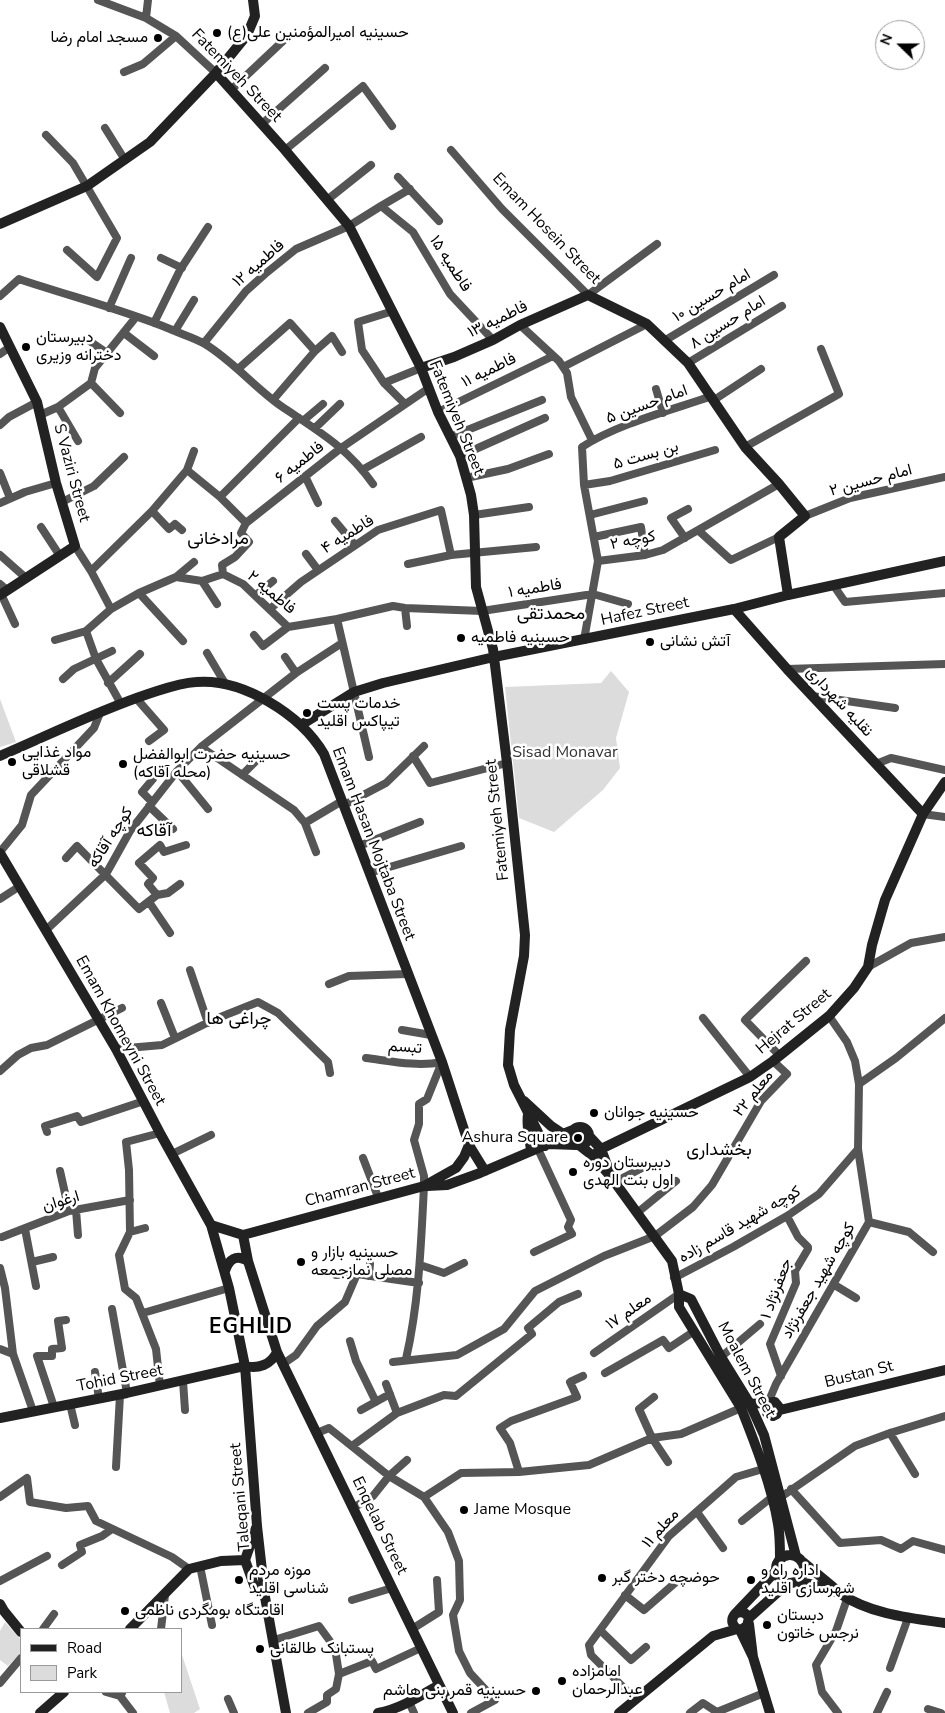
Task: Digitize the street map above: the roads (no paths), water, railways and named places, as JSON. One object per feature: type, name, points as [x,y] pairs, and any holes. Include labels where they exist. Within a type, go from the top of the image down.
[{"type":"main road","points":[[0,224],[87,186],[150,142],[216,73],[247,35],[255,16],[253,0]]},
{"type":"main road","name":"Fatemiyeh Street","points":[[216,73],[232,89],[349,226],[421,368],[438,412],[460,456],[471,495],[474,515],[476,587],[494,657],[507,763],[525,943],[510,1030],[508,1065],[514,1085],[522,1098],[540,1148]]},
{"type":"main road","name":"Emam Hosein Street","points":[[588,295],[647,324],[688,363],[745,447],[805,516]]},
{"type":"main road","name":"فاطمیه ۱۳","points":[[421,368],[454,357],[493,340],[520,325],[588,295]]},
{"type":"main road","name":"S Vaziri Street","points":[[0,327],[37,402],[56,483],[75,546],[26,578],[2,591]]},
{"type":"main road","points":[[788,595],[779,537],[805,516]]},
{"type":"main road","name":"Hafez Street","points":[[301,725],[354,692],[384,683],[494,657],[734,610],[788,595],[945,561]]},
{"type":"main road","name":"نقلیه شهرداری","points":[[734,610],[923,814]]},
{"type":"main road","name":"Emam Hasan Mojtaba Street","points":[[0,756],[120,704],[187,683],[199,682],[226,685],[263,698],[301,725],[324,754],[442,1062],[470,1145],[485,1171]]},
{"type":"main road","name":"Hejrat Street","points":[[592,1156],[601,1149],[750,1077],[829,1016],[854,988],[868,967],[885,900],[923,814],[945,782]]},
{"type":"main road","name":"Emam Khomeyni Street","points":[[0,852],[116,1049],[160,1133],[212,1225],[229,1288]]},
{"type":"main road","points":[[522,1098],[551,1126],[563,1134]]},
{"type":"main road","points":[[528,1113],[527,1125],[530,1140],[540,1148],[578,1145],[587,1142],[589,1136]]},
{"type":"main road","points":[[424,1186],[447,1184],[485,1171],[540,1148],[578,1127],[584,1128],[601,1149],[613,1180]]},
{"type":"main road","points":[[573,1130],[571,1138],[592,1156],[613,1180]]},
{"type":"main road","name":"Chamran Street","points":[[242,1235],[424,1186],[456,1168],[470,1145]]},
{"type":"main road","name":"Moalem Street","points":[[613,1180],[672,1261],[674,1278],[680,1294],[679,1307],[693,1332],[746,1406],[763,1469],[777,1497],[800,1559]]},
{"type":"main road","points":[[212,1225],[242,1235]]},
{"type":"main road","name":"Enqelab Street","points":[[242,1235],[248,1261],[277,1352],[453,1713]]},
{"type":"main road","points":[[225,1271],[232,1259],[241,1258],[248,1261]]},
{"type":"main road","name":"Taleqani Street","points":[[229,1288],[245,1366],[257,1526],[265,1597],[286,1713]]},
{"type":"main road","name":"Moalem Street","points":[[680,1294],[691,1299],[746,1406],[764,1436],[777,1497],[780,1559]]},
{"type":"main road","name":"Tohid Street","points":[[0,1418],[123,1394],[245,1366],[256,1367],[266,1364],[275,1357],[277,1352]]},
{"type":"main road","name":"Bustan St","points":[[746,1406],[775,1408],[945,1370]]},
{"type":"main road","points":[[764,1436],[775,1408]]},
{"type":"main road","points":[[257,1526],[245,1560],[254,1585],[265,1597]]},
{"type":"main road","points":[[843,1596],[800,1559],[788,1555],[780,1559],[776,1566],[779,1578],[810,1584],[843,1596],[860,1606],[908,1618],[945,1623]]},
{"type":"main road","points":[[619,1713],[713,1636],[744,1625],[792,1582],[800,1579],[804,1571],[800,1559]]},
{"type":"main road","points":[[131,1628],[195,1567],[221,1561],[245,1560]]},
{"type":"main road","points":[[744,1625],[732,1622],[735,1614],[776,1571]]},
{"type":"main road","points":[[1,1611],[20,1631]]},
{"type":"main road","points":[[735,1614],[743,1612],[744,1625],[770,1713]]},
{"type":"main road","points":[[378,1713],[409,1702],[439,1685]]},
{"type":"main road","points":[[40,1713],[51,1708],[63,1693]]},
{"type":"street","name":"Fatemiyeh Street","points":[[98,0],[146,18],[176,36],[216,73]]},
{"type":"street","points":[[146,18],[148,0]]},
{"type":"street","points":[[124,72],[143,64],[176,36]]},
{"type":"street","points":[[232,89],[284,40]]},
{"type":"street","points":[[262,124],[325,68]]},
{"type":"street","points":[[285,150],[363,86],[392,126]]},
{"type":"street","points":[[105,128],[125,160]]},
{"type":"street","points":[[46,135],[73,163],[117,238],[97,277],[67,250]]},
{"type":"street","name":"Emam Hosein Street","points":[[451,150],[502,209],[588,295]]},
{"type":"street","points":[[327,200],[371,165]]},
{"type":"street","points":[[398,177],[439,221]]},
{"type":"street","points":[[349,226],[410,189]]},
{"type":"street","name":"فاطمیه ۱۵","points":[[381,206],[413,232],[450,294],[493,340]]},
{"type":"street","name":"فاطمیه ۱۲","points":[[204,343],[246,292],[265,274],[296,249],[349,226]]},
{"type":"street","points":[[154,323],[182,268],[208,228]]},
{"type":"street","points":[[588,295],[657,244]]},
{"type":"street","points":[[109,308],[131,258]]},
{"type":"street","points":[[161,258],[182,268]]},
{"type":"street","name":"امام حسین ۱۰","points":[[664,342],[774,275]]},
{"type":"street","points":[[0,296],[19,279],[136,316],[204,343],[238,369],[273,400],[341,448],[362,470],[372,484]]},
{"type":"street","points":[[175,331],[194,300]]},
{"type":"street","name":"امام حسین ۸","points":[[688,363],[782,306]]},
{"type":"street","points":[[393,311],[358,322],[362,350],[384,383],[405,404]]},
{"type":"street","points":[[40,415],[58,407],[91,383],[95,368],[136,316]]},
{"type":"street","points":[[238,369],[290,323],[315,351]]},
{"type":"street","points":[[563,367],[647,324]]},
{"type":"street","points":[[520,325],[553,356],[567,373],[571,397],[592,440],[582,446],[584,485],[598,561],[584,640]]},
{"type":"street","points":[[124,332],[154,356]]},
{"type":"street","points":[[273,400],[315,351],[332,336],[342,352]]},
{"type":"street","points":[[88,340],[107,353]]},
{"type":"street","points":[[0,354],[10,347]]},
{"type":"street","points":[[745,447],[839,394],[822,349]]},
{"type":"street","name":"فاطمیه ۱۱","points":[[438,412],[553,356]]},
{"type":"street","points":[[384,383],[421,368]]},
{"type":"street","name":"امام حسین ۵","points":[[592,440],[663,413],[713,398],[761,369]]},
{"type":"street","points":[[91,383],[120,413]]},
{"type":"street","name":"فاطمیه ۶","points":[[246,523],[341,448],[429,388]]},
{"type":"street","points":[[656,389],[663,413]]},
{"type":"street","points":[[450,437],[542,400]]},
{"type":"street","points":[[0,425],[9,417],[37,402]]},
{"type":"street","points":[[220,497],[302,419],[323,404]]},
{"type":"street","points":[[315,428],[340,404]]},
{"type":"street","points":[[58,407],[78,441]]},
{"type":"street","points":[[460,456],[545,418]]},
{"type":"street","points":[[362,470],[421,437]]},
{"type":"street","name":"بن بست ۵","points":[[584,485],[610,481],[715,450]]},
{"type":"street","points":[[91,571],[152,511],[186,470],[194,451]]},
{"type":"street","points":[[466,478],[508,469],[549,454]]},
{"type":"street","points":[[62,502],[94,486],[124,457]]},
{"type":"street","points":[[186,470],[220,497],[246,523],[240,533],[249,542],[235,557],[222,565],[223,574]]},
{"type":"street","points":[[0,473],[10,498]]},
{"type":"street","points":[[305,476],[318,503]]},
{"type":"street","name":"امام حسین ۲","points":[[805,516],[850,498],[945,477]]},
{"type":"street","points":[[0,503],[56,483]]},
{"type":"street","name":"کوچه ۲","points":[[598,561],[645,555],[663,550],[779,484]]},
{"type":"street","points":[[590,515],[644,501]]},
{"type":"street","points":[[474,515],[529,507]]},
{"type":"street","points":[[685,538],[672,518],[688,509]]},
{"type":"street","name":"فاطمیه ۴","points":[[270,609],[301,582],[378,530],[441,510],[451,555]]},
{"type":"street","points":[[152,511],[170,529],[175,524],[182,530]]},
{"type":"street","points":[[335,521],[355,545]]},
{"type":"street","points":[[41,527],[60,556]]},
{"type":"street","points":[[594,537],[641,527],[645,555]]},
{"type":"street","points":[[699,530],[731,560],[779,537]]},
{"type":"street","points":[[75,546],[111,608]]},
{"type":"street","points":[[408,564],[451,555],[536,547]]},
{"type":"street","points":[[306,554],[318,570]]},
{"type":"street","points":[[0,555],[26,578]]},
{"type":"street","points":[[55,640],[86,631],[111,608],[176,577],[194,562]]},
{"type":"street","name":"فاطمیه ۲","points":[[176,577],[202,581],[223,574],[244,584],[288,627],[337,619],[393,606],[482,611]]},
{"type":"street","points":[[202,581],[217,604]]},
{"type":"street","points":[[256,595],[273,581]]},
{"type":"street","points":[[834,586],[845,602],[945,593]]},
{"type":"street","points":[[2,591],[15,624]]},
{"type":"street","points":[[139,593],[183,641]]},
{"type":"street","points":[[593,594],[628,604]]},
{"type":"street","name":"فاطمیه ۱","points":[[482,611],[593,594]]},
{"type":"street","points":[[405,608],[407,626]]},
{"type":"street","points":[[337,619],[369,756]]},
{"type":"street","points":[[254,635],[263,646],[288,627]]},
{"type":"street","points":[[86,631],[96,659],[120,704]]},
{"type":"street","name":"کوچه آقاکه","points":[[46,930],[106,874],[130,832],[150,804],[177,771],[201,747],[296,673],[342,643]]},
{"type":"street","points":[[62,679],[74,670],[112,651]]},
{"type":"street","points":[[207,653],[226,685]]},
{"type":"street","points":[[108,683],[140,654]]},
{"type":"street","points":[[285,657],[296,673]]},
{"type":"street","points":[[787,669],[945,664]]},
{"type":"street","points":[[812,696],[895,708]]},
{"type":"street","points":[[136,698],[164,730],[149,741]]},
{"type":"street","points":[[0,852],[22,825],[31,795],[94,728],[100,713]]},
{"type":"street","points":[[305,823],[386,783],[424,746]]},
{"type":"street","points":[[201,747],[294,810],[305,823],[316,852]]},
{"type":"street","points":[[413,756],[430,783],[507,763]]},
{"type":"street","points":[[242,774],[258,758]]},
{"type":"street","points":[[876,764],[891,758],[945,770]]},
{"type":"street","points":[[177,771],[208,809]]},
{"type":"street","points":[[154,779],[142,792],[150,804],[173,829]]},
{"type":"street","points":[[923,814],[945,817]]},
{"type":"street","points":[[359,846],[420,822]]},
{"type":"street","points":[[157,895],[148,884],[152,878],[139,863],[160,845],[164,852],[186,845]]},
{"type":"street","points":[[66,858],[77,846],[139,909],[157,895],[168,893],[180,884]]},
{"type":"street","points":[[369,873],[461,846]]},
{"type":"street","points":[[0,899],[20,886]]},
{"type":"street","points":[[149,902],[170,933]]},
{"type":"street","points":[[868,967],[911,943],[945,937]]},
{"type":"street","points":[[776,1058],[745,1020],[806,961]]},
{"type":"street","points":[[190,970],[208,1023]]},
{"type":"street","points":[[329,984],[349,976],[407,974]]},
{"type":"street","points":[[161,1002],[175,1038]]},
{"type":"street","points":[[116,1049],[162,1045],[258,1002],[278,1013],[328,1062],[330,1074]]},
{"type":"street","points":[[1,1068],[31,1048],[47,1045],[122,1008]]},
{"type":"street","name":"کوچه شهید جعفرنژاد","points":[[775,1408],[776,1384],[868,1222],[858,1149],[859,1084],[855,1061],[848,1042],[829,1016]]},
{"type":"street","points":[[703,1018],[750,1077]]},
{"type":"street","points":[[859,1084],[896,1058],[945,1018]]},
{"type":"street","points":[[402,1030],[431,1035]]},
{"type":"street","name":"تبسم","points":[[366,1058],[400,1063],[432,1064],[442,1062]]},
{"type":"street","name":"معلم ۲۲","points":[[655,1236],[693,1207],[712,1185],[761,1101],[787,1074],[776,1058]]},
{"type":"street","points":[[406,1359],[419,1283],[424,1186],[424,1176],[414,1140],[419,1124],[419,1104],[427,1099],[442,1062]]},
{"type":"street","points":[[47,1132],[45,1126],[77,1116],[81,1122],[144,1101]]},
{"type":"street","points":[[160,1133],[126,1142],[130,1232],[120,1255],[125,1288],[136,1298],[156,1349],[160,1386]]},
{"type":"street","points":[[172,1154],[211,1135]]},
{"type":"street","points":[[534,1252],[572,1234],[568,1227],[571,1220],[540,1148]]},
{"type":"street","name":"کوچه شهید قاسم زاده","points":[[674,1278],[787,1216],[819,1194],[858,1149]]},
{"type":"street","points":[[363,1158],[378,1197]]},
{"type":"street","points":[[613,1180],[642,1168]]},
{"type":"street","points":[[60,1171],[78,1235]]},
{"type":"street","points":[[637,1213],[676,1181]]},
{"type":"street","name":"ارغوان","points":[[2,1238],[72,1210],[130,1200]]},
{"type":"street","name":"جعفرنژاد ۱","points":[[781,1376],[770,1344],[796,1283],[795,1271],[808,1249],[798,1237],[787,1216]]},
{"type":"street","points":[[868,1222],[909,1232],[933,1252]]},
{"type":"street","points":[[130,1232],[145,1228]]},
{"type":"street","points":[[25,1229],[36,1286]]},
{"type":"street","points":[[393,1362],[406,1359],[457,1355],[504,1329],[535,1291],[604,1256],[655,1236]]},
{"type":"street","points":[[32,1262],[54,1257]]},
{"type":"street","points":[[420,1265],[444,1272],[464,1263]]},
{"type":"street","points":[[368,1276],[370,1264]]},
{"type":"street","points":[[0,1268],[5,1288],[13,1354],[33,1411]]},
{"type":"street","points":[[336,1275],[357,1274],[419,1283]]},
{"type":"street","points":[[283,1364],[296,1355],[317,1326],[345,1302],[357,1274]]},
{"type":"street","points":[[833,1284],[856,1298]]},
{"type":"street","points":[[143,1313],[229,1288]]},
{"type":"street","points":[[352,1446],[398,1414],[444,1395],[456,1396],[532,1334],[528,1328],[559,1302],[578,1294]]},
{"type":"street","name":"معلم ۱۷","points":[[594,1353],[680,1294]]},
{"type":"street","points":[[112,1308],[123,1394],[116,1467]]},
{"type":"street","points":[[54,1407],[38,1356],[52,1356],[52,1349],[62,1348],[58,1321],[66,1320]]},
{"type":"street","points":[[721,1357],[760,1324]]},
{"type":"street","points":[[606,1373],[663,1340],[669,1348],[693,1332]]},
{"type":"street","points":[[350,1341],[356,1361],[376,1402]]},
{"type":"street","points":[[0,1349],[13,1354]]},
{"type":"street","points":[[95,1372],[99,1399]]},
{"type":"street","points":[[519,1472],[510,1443],[500,1428],[511,1421],[576,1397],[570,1382],[583,1376]]},
{"type":"street","points":[[183,1381],[185,1410]]},
{"type":"street","points":[[386,1384],[398,1414]]},
{"type":"street","points":[[360,1410],[390,1394]]},
{"type":"street","points":[[654,1397],[639,1409],[652,1438],[668,1462]]},
{"type":"street","points":[[70,1404],[75,1425]]},
{"type":"street","points":[[424,1497],[461,1473],[519,1472],[589,1465],[652,1438],[681,1434],[746,1406]]},
{"type":"street","points":[[742,1521],[855,1446],[945,1416]]},
{"type":"street","points":[[317,1433],[329,1428],[389,1476],[424,1497],[448,1532],[458,1561],[460,1600],[453,1615],[459,1651],[470,1673],[495,1700],[471,1713]]},
{"type":"street","points":[[890,1433],[916,1474]]},
{"type":"street","points":[[353,1508],[373,1496],[389,1476],[408,1460]]},
{"type":"street","name":"معلم ۱۱","points":[[635,1699],[591,1655],[589,1645],[670,1536],[736,1477],[763,1469]]},
{"type":"street","points":[[0,1497],[27,1478],[30,1502],[66,1508],[88,1506],[96,1521],[195,1567],[212,1625]]},
{"type":"street","points":[[791,1489],[840,1543],[881,1540],[901,1549],[913,1541],[945,1550]]},
{"type":"street","points":[[697,1512],[723,1548]]},
{"type":"street","points":[[62,1565],[82,1552],[80,1545],[102,1536],[112,1529]]},
{"type":"street","points":[[0,1581],[47,1556]]},
{"type":"street","points":[[412,1629],[439,1612],[437,1580]]},
{"type":"street","points":[[626,1595],[644,1610],[675,1583]]},
{"type":"street","points":[[352,1600],[392,1588]]},
{"type":"street","points":[[161,1628],[165,1595]]},
{"type":"street","points":[[838,1713],[822,1692],[816,1665],[836,1631],[843,1596]]},
{"type":"street","points":[[45,1628],[54,1614]]},
{"type":"street","points":[[890,1668],[908,1618]]},
{"type":"street","points":[[274,1640],[318,1626],[335,1648],[340,1674],[336,1689],[327,1695],[327,1702],[308,1713]]},
{"type":"street","points":[[600,1630],[631,1660],[646,1647]]},
{"type":"street","points":[[340,1674],[372,1661],[376,1669],[421,1648]]},
{"type":"street","points":[[0,1683],[20,1659]]},
{"type":"street","points":[[877,1713],[887,1692]]},
{"type":"street","points":[[690,1713],[703,1703],[717,1712],[764,1693]]},
{"type":"street","points":[[121,1694],[132,1713]]},
{"type":"street","points":[[228,1699],[234,1713]]},
{"type":"street","points":[[409,1702],[414,1713]]},
{"type":"street","points":[[928,1709],[941,1713]]},
{"type":"place","name":"(حسینیه امیرالمؤمنین علی(ع","points":[[217,33]]},
{"type":"place","name":"مسجد امام رضا","points":[[158,38]]},
{"type":"place","name":"دبیرستان دخترانه وزیری","points":[[26,347]]},
{"type":"place","name":"حسینیه فاطمیه","points":[[461,638]]},
{"type":"place","name":"آتش نشانی","points":[[650,642]]},
{"type":"place","name":"خدمات پست تیپاکس اقلید","points":[[307,713]]},
{"type":"place","name":"مواد غذایی قشلاقی","points":[[12,762]]},
{"type":"place","name":"حسینیه حضرت ابوالفضل (محله آقاکه)","points":[[123,764]]},
{"type":"place","name":"حسینیه جوانان","points":[[594,1113]]},
{"type":"place","name":"Ashura Square","points":[[578,1138]]},
{"type":"place","name":"دبیرستان دوره اول بنت الهدی","points":[[573,1172]]},
{"type":"place","name":"حسینیه بازار و مصلی نمازجمعه","points":[[301,1262]]},
{"type":"place","name":"Jame Mosque","points":[[464,1510]]},
{"type":"place","name":"حوضچه دختر گبر","points":[[602,1578]]},
{"type":"place","name":"موزه مردم شناسی اقلید","points":[[239,1580]]},
{"type":"place","name":"اداره راه و شهرسازی اقلید","points":[[751,1580]]},
{"type":"place","name":"اقامتگاه بومگردی ناظمی","points":[[125,1611]]},
{"type":"place","name":"دبستان نرجس خاتون","points":[[767,1625]]},
{"type":"place","name":"پستبانک طالقانی","points":[[260,1649]]},
{"type":"place","name":"امامزاده عبدالرحمان","points":[[562,1681]]},
{"type":"place","name":"حسینیه قمر بنی هاشم","points":[[536,1691]]},
{"type":"district","name":"مرادخانی","points":[[218,540]]},
{"type":"district","name":"محمدتقی","points":[[551,615]]},
{"type":"district","name":"آقاکه","points":[[154,832]]},
{"type":"district","name":"چراغی ها","points":[[239,1020]]},
{"type":"district","name":"بخشداری","points":[[719,1151]]},
{"type":"district","name":"EGHLID","points":[[251,1328]]},
{"type":"park label","name":"Sisad Monavar","points":[[565,753]]}]
